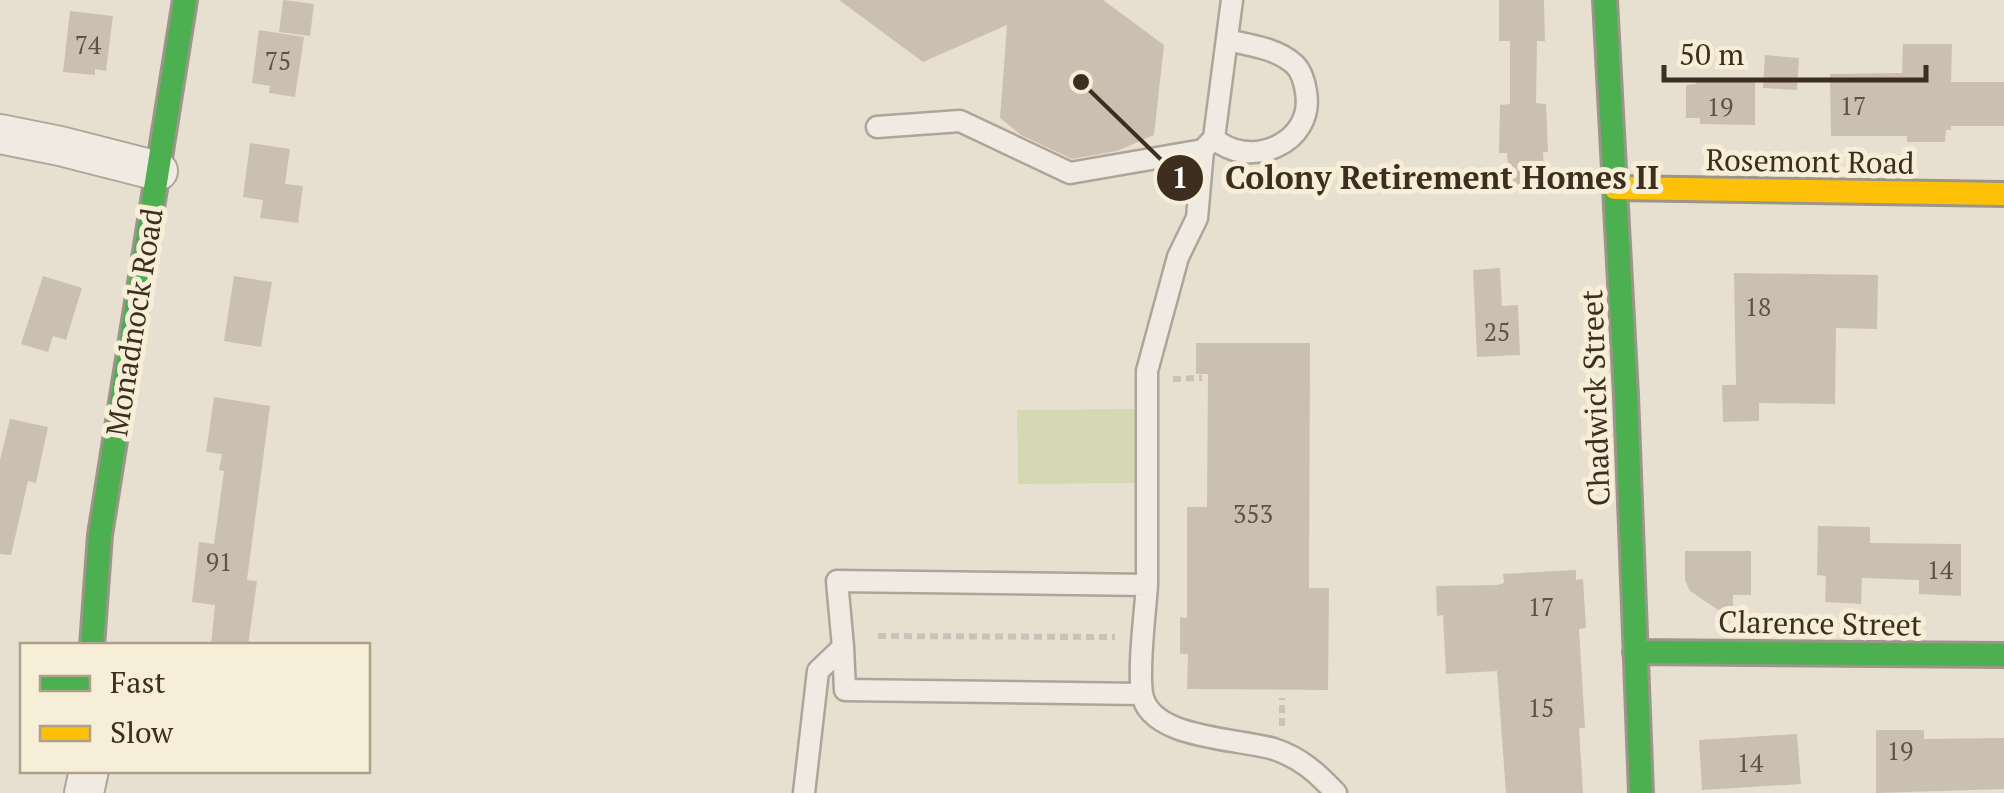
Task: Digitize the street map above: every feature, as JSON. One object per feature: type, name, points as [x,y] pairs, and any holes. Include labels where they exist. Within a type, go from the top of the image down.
[{"type":"street","name":"Monadnock Road","points":[[92,643],[100,536],[186,0]]},
{"type":"street","name":"Chadwick Street","points":[[1605,0],[1626,395],[1641,793]]},
{"type":"street","points":[[0,134],[158,172]]},
{"type":"street","name":"Rosemont Road","points":[[1616,188],[2004,194]]},
{"type":"street","name":"Clarence Street","points":[[1634,652],[2004,655]]},
{"type":"lane","points":[[1232,0],[1197,218],[1178,257],[1147,371],[1142,694],[1150,714],[1174,730],[1277,750],[1311,766],[1336,793]]},
{"type":"lane","points":[[877,127],[960,121],[1070,173],[1208,144],[1252,151],[1283,145],[1301,130],[1309,110],[1305,83],[1296,66],[1272,51],[1226,40]]},
{"type":"lane","points":[[1142,694],[845,690],[838,581],[1146,586]]},
{"type":"lane","points":[[804,793],[818,670],[842,648]]},
{"type":"path","points":[[1162,380],[1202,378]]},
{"type":"path","points":[[878,636],[1144,637]]},
{"type":"path","points":[[1265,723],[1282,726],[1282,698]]},
{"type":"green space","points":[[1135,409],[1136,483],[1018,484],[1017,410]]},
{"type":"building","points":[[283,0],[314,4],[310,36],[279,32]]},
{"type":"building","points":[[839,0],[1103,0],[1164,45],[1154,135],[1117,151],[1072,159],[1021,135],[1000,118],[1007,25],[923,62]]},
{"type":"building","points":[[1499,0],[1544,0],[1545,41],[1537,41],[1536,103],[1546,104],[1545,186],[1510,188],[1507,153],[1499,153],[1500,105],[1510,104],[1510,41],[1499,41]]},
{"type":"building","points":[[70,11],[113,16],[106,71],[95,69],[95,75],[63,72]]},
{"type":"building","points":[[259,30],[304,37],[295,97],[269,93],[270,86],[252,83]]},
{"type":"building","points":[[1903,44],[1952,44],[1951,82],[2004,82],[2004,126],[1951,126],[1951,130],[1946,130],[1945,142],[1907,142],[1907,136],[1831,136],[1830,74],[1902,73]]},
{"type":"building","points":[[1765,55],[1799,58],[1797,90],[1763,88]]},
{"type":"building","points":[[1697,79],[1755,79],[1755,125],[1700,124],[1700,118],[1686,118],[1686,85],[1696,84]]},
{"type":"building","points":[[250,143],[290,149],[285,184],[303,186],[298,223],[260,218],[263,200],[243,197]]},
{"type":"building","points":[[1500,268],[1502,306],[1518,305],[1520,355],[1477,357],[1473,270]]},
{"type":"building","points":[[1734,273],[1878,275],[1877,329],[1836,328],[1835,404],[1759,403],[1759,421],[1723,422],[1722,385],[1736,385]]},
{"type":"building","points":[[43,276],[82,288],[66,340],[53,336],[48,352],[21,344]]},
{"type":"building","points":[[234,276],[272,282],[261,347],[224,341]]},
{"type":"building","points":[[1196,343],[1310,343],[1309,588],[1329,588],[1328,690],[1187,689],[1188,654],[1180,654],[1180,617],[1187,618],[1187,507],[1207,507],[1208,374],[1196,374]]},
{"type":"building","points":[[214,397],[270,406],[247,580],[257,581],[248,643],[211,643],[215,605],[192,602],[199,542],[214,544],[224,471],[219,470],[222,454],[206,452]]},
{"type":"building","points":[[10,419],[48,427],[36,483],[28,481],[11,555],[0,554],[0,460]]},
{"type":"building","points":[[1818,526],[1870,527],[1870,543],[1961,544],[1961,596],[1919,594],[1919,580],[1862,578],[1861,604],[1825,602],[1826,576],[1817,575]]},
{"type":"building","points":[[1685,551],[1751,551],[1751,595],[1733,595],[1733,620],[1690,591],[1685,580]]},
{"type":"building","points":[[1576,570],[1576,580],[1583,579],[1586,628],[1579,629],[1585,728],[1579,728],[1583,793],[1506,793],[1497,671],[1446,674],[1443,615],[1437,616],[1436,586],[1497,585],[1504,583],[1503,574]]},
{"type":"building","points":[[1876,730],[1924,730],[1924,739],[2004,738],[2004,789],[1876,793]]},
{"type":"building","points":[[1797,734],[1801,784],[1702,790],[1699,740]]},
{"type":"traffic: fast","points":[[92,643],[100,535],[185,0]]},
{"type":"traffic: fast","points":[[1605,0],[1626,395],[1641,793]]},
{"type":"traffic: fast","points":[[1635,652],[2004,655]]},
{"type":"traffic: slow","points":[[1615,188],[2004,194]]},
{"type":"place","name":"Colony Retirement Homes II","points":[[1081,82]]}]
